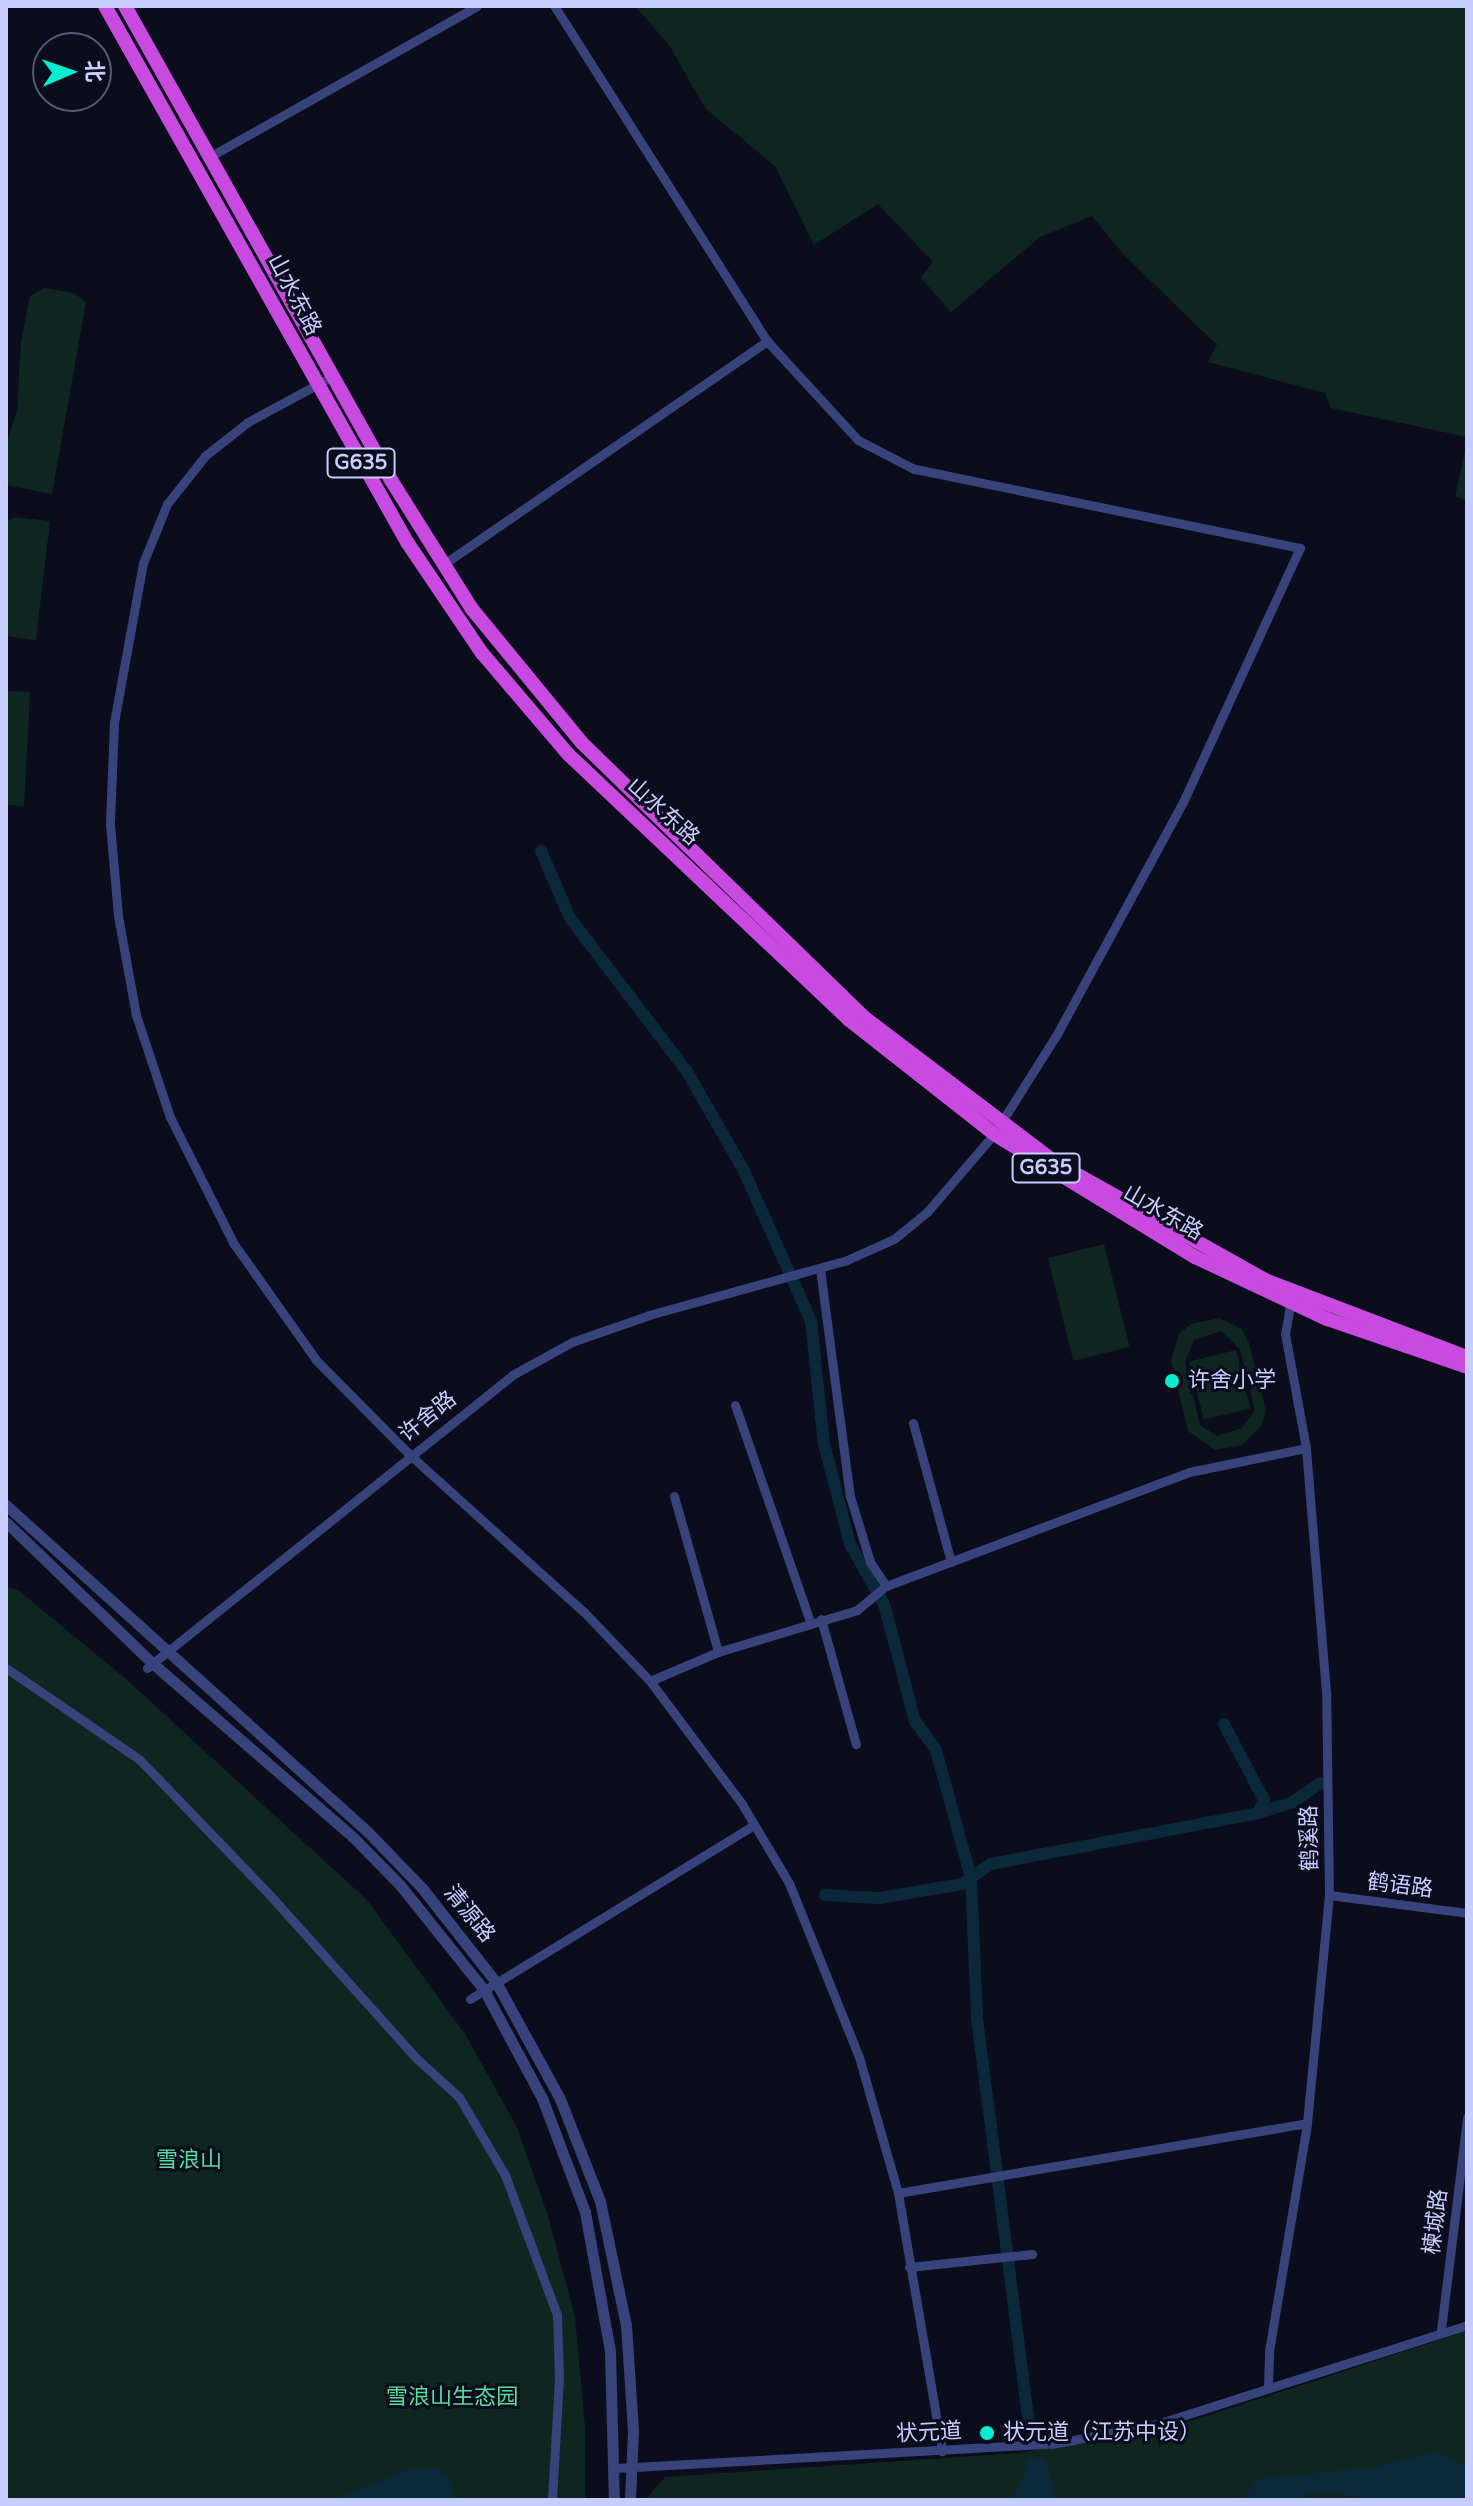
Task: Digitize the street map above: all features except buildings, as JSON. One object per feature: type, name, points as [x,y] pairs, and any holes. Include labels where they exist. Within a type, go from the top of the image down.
[{"type":"highway","name":"山水东路","points":[[105,6],[315,382],[457,618],[568,754],[848,1019],[996,1128],[1147,1218],[1293,1297],[1467,1367]]},
{"type":"highway","name":"山水东路","points":[[125,6],[333,376],[444,564],[524,677],[582,743],[865,1018],[996,1128]]},
{"type":"highway","name":"山水东路","points":[[1293,1297],[1467,1357]]},
{"type":"street","points":[[211,156],[477,6]]},
{"type":"street","points":[[444,564],[767,341],[554,6]]},
{"type":"street","name":"许舍路","points":[[149,1665],[514,1374],[572,1342],[649,1315],[817,1270],[894,1239],[960,1178],[996,1128],[1057,1034],[1183,802],[1300,548],[914,469],[858,440],[767,341]]},
{"type":"street","points":[[333,376],[315,382],[248,422],[205,456],[167,504],[143,563],[114,723],[110,824],[118,916],[136,1015],[170,1117],[234,1244],[316,1360],[410,1455],[584,1612],[650,1681],[754,1825],[789,1883],[823,1959],[898,2193],[942,2451]]},
{"type":"street","points":[[817,1270],[850,1496],[870,1562],[886,1586]]},
{"type":"street","name":"鹤溪路","points":[[1268,2385],[1269,2351],[1307,2123],[1329,1895],[1326,1692],[1306,1448],[1285,1334],[1293,1297]]},
{"type":"street","points":[[735,1405],[810,1622]]},
{"type":"street","points":[[913,1423],[951,1562]]},
{"type":"street","points":[[650,1681],[718,1652],[858,1608],[886,1586],[1189,1472],[1306,1448]]},
{"type":"street","points":[[674,1496],[718,1652]]},
{"type":"street","name":"清源路","points":[[6,1505],[163,1651],[368,1832],[422,1888],[496,1982],[560,2099],[600,2201],[626,2325],[633,2467],[630,2500]]},
{"type":"street","name":"清源路","points":[[6,1522],[149,1665],[353,1837],[400,1885],[484,1990],[542,2098],[585,2212],[610,2351],[616,2468],[614,2500]]},
{"type":"street","points":[[821,1619],[856,1744]]},
{"type":"street","points":[[6,1668],[139,1759],[268,1893],[416,2058],[459,2097],[505,2175],[557,2315],[559,2378],[552,2500]]},
{"type":"street","points":[[470,1999],[754,1825]]},
{"type":"street","name":"鹤语路","points":[[1329,1895],[1467,1913]]},
{"type":"street","name":"楝城路","points":[[1441,2330],[1467,2118]]},
{"type":"street","points":[[898,2193],[971,2178],[1307,2123]]},
{"type":"street","points":[[909,2267],[1032,2254]]},
{"type":"street","name":"状元道","points":[[616,2468],[1052,2444],[1157,2424],[1268,2385],[1441,2330],[1467,2325]]},
{"type":"green space","points":[[635,6],[1467,6],[1467,437],[1331,408],[1325,393],[1208,362],[1217,345],[1124,255],[1092,216],[1040,237],[951,312],[921,278],[933,262],[878,204],[814,245],[775,166],[705,108],[669,45]]},
{"type":"green space","points":[[44,288],[74,293],[86,302],[52,494],[6,485],[6,445],[17,410],[21,342],[30,296]]},
{"type":"green space","points":[[1467,442],[1467,500],[1455,497]]},
{"type":"green space","points":[[15,517],[50,521],[36,640],[6,636],[6,521]]},
{"type":"green space","points":[[6,691],[30,692],[24,806],[6,805]]},
{"type":"green space","points":[[1104,1244],[1130,1347],[1073,1361],[1048,1258]]},
{"type":"green space","points":[[1219,1318],[1242,1329],[1249,1343],[1266,1411],[1262,1425],[1242,1445],[1215,1450],[1188,1431],[1171,1361],[1179,1334],[1191,1324]],"holes":[[[1221,1331],[1240,1349],[1255,1410],[1242,1428],[1217,1436],[1200,1425],[1185,1362],[1194,1340]]]},
{"type":"green space","points":[[1236,1350],[1251,1408],[1204,1420],[1189,1362]]},
{"type":"green space","points":[[6,1587],[18,1590],[126,1679],[367,1900],[465,2034],[517,2127],[548,2216],[575,2317],[585,2427],[585,2500],[6,2500]]},
{"type":"green space","points":[[1467,2331],[1467,2500],[645,2500],[665,2477],[1018,2453],[1160,2431]]},
{"type":"water","points":[[1435,2452],[1467,2466],[1467,2500],[1390,2500],[1314,2492],[1294,2500],[1241,2500],[1258,2479],[1375,2467]]},
{"type":"water","points":[[1045,2458],[1057,2500],[1010,2500],[1024,2478],[1026,2459]]},
{"type":"water","points":[[414,2468],[435,2468],[447,2475],[457,2500],[332,2500]]},
{"type":"waterway","points":[[541,851],[570,918],[686,1070],[743,1169],[811,1321],[824,1444],[850,1544],[884,1604],[915,1721],[936,1750],[971,1878],[977,2018],[1029,2422]]},
{"type":"waterway","points":[[825,1895],[879,1898],[962,1884],[991,1864],[1258,1813],[1264,1800],[1224,1724]]},
{"type":"waterway","points":[[1258,1813],[1293,1802],[1320,1783]]},
{"type":"place","name":"许舍小学","points":[[1172,1381]]},
{"type":"place","name":"状元道（江苏中设）","points":[[987,2433]]},
{"type":"park label","name":"雪浪山","points":[[189,2161]]},
{"type":"park label","name":"雪浪山生态园","points":[[452,2398]]}]
